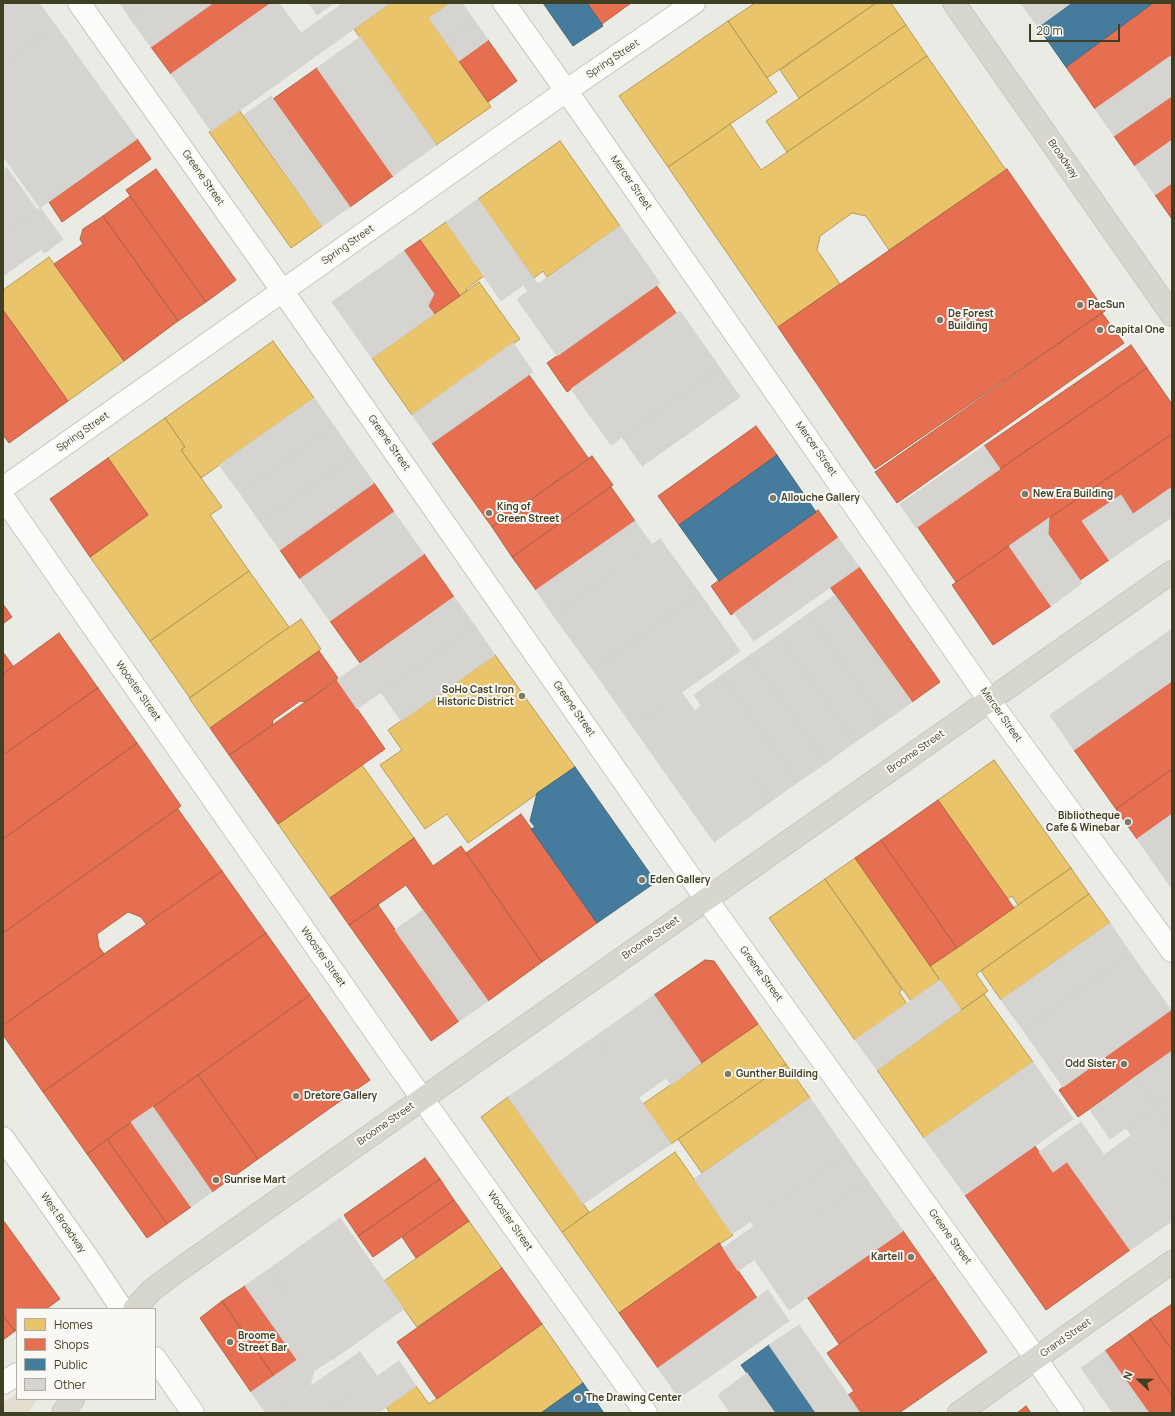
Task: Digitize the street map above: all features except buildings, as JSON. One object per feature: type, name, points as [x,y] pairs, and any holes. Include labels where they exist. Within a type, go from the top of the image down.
[{"type":"main road","name":"Broadway","points":[[954,3],[1172,315]]},
{"type":"main road","name":"Broome Street","points":[[135,1308],[152,1290],[176,1272],[1172,572]]},
{"type":"main road","name":"Grand Street","points":[[959,1413],[1172,1262]]},
{"type":"main road","points":[[63,1413],[71,1400]]},
{"type":"street","name":"Greene Street","points":[[78,3],[282,291],[707,899],[1073,1413]]},
{"type":"street","name":"Mercer Street","points":[[504,3],[990,700],[1172,951]]},
{"type":"street","name":"Spring Street","points":[[3,488],[566,91],[694,3]]},
{"type":"street","name":"Wooster Street","points":[[3,497],[422,1099],[646,1413]]},
{"type":"street","name":"West Broadway","points":[[3,1138],[88,1258],[121,1308]]},
{"type":"street","points":[[156,1359],[193,1413]]},
{"type":"street","points":[[3,1383],[16,1375]]},
{"type":"shaded area","points":[[16,1394],[16,1400],[37,1400],[28,1413],[3,1413],[3,1403]]},
{"type":"place","name":"PacSun","points":[[1080,305]]},
{"type":"place","name":"De Forest Building","points":[[940,320]]},
{"type":"place","name":"Capital One","points":[[1100,330]]},
{"type":"place","name":"New Era Building","points":[[1025,494]]},
{"type":"place","name":"Allouche Gallery","points":[[773,498]]},
{"type":"place","name":"King of Green Street","points":[[489,513]]},
{"type":"place","name":"SoHo Cast Iron Historic District","points":[[522,696]]},
{"type":"place","name":"Bibliotheque Cafe & Winebar","points":[[1128,822]]},
{"type":"place","name":"Eden Gallery","points":[[642,880]]},
{"type":"place","name":"Odd Sister","points":[[1124,1064]]},
{"type":"place","name":"Gunther Building","points":[[728,1074]]},
{"type":"place","name":"Dretore Gallery","points":[[296,1096]]},
{"type":"place","name":"Sunrise Mart","points":[[216,1180]]},
{"type":"place","name":"Kartell","points":[[911,1257]]},
{"type":"place","name":"Broome Street Bar","points":[[230,1342]]},
{"type":"place","name":"The Drawing Center","points":[[578,1398]]}]
